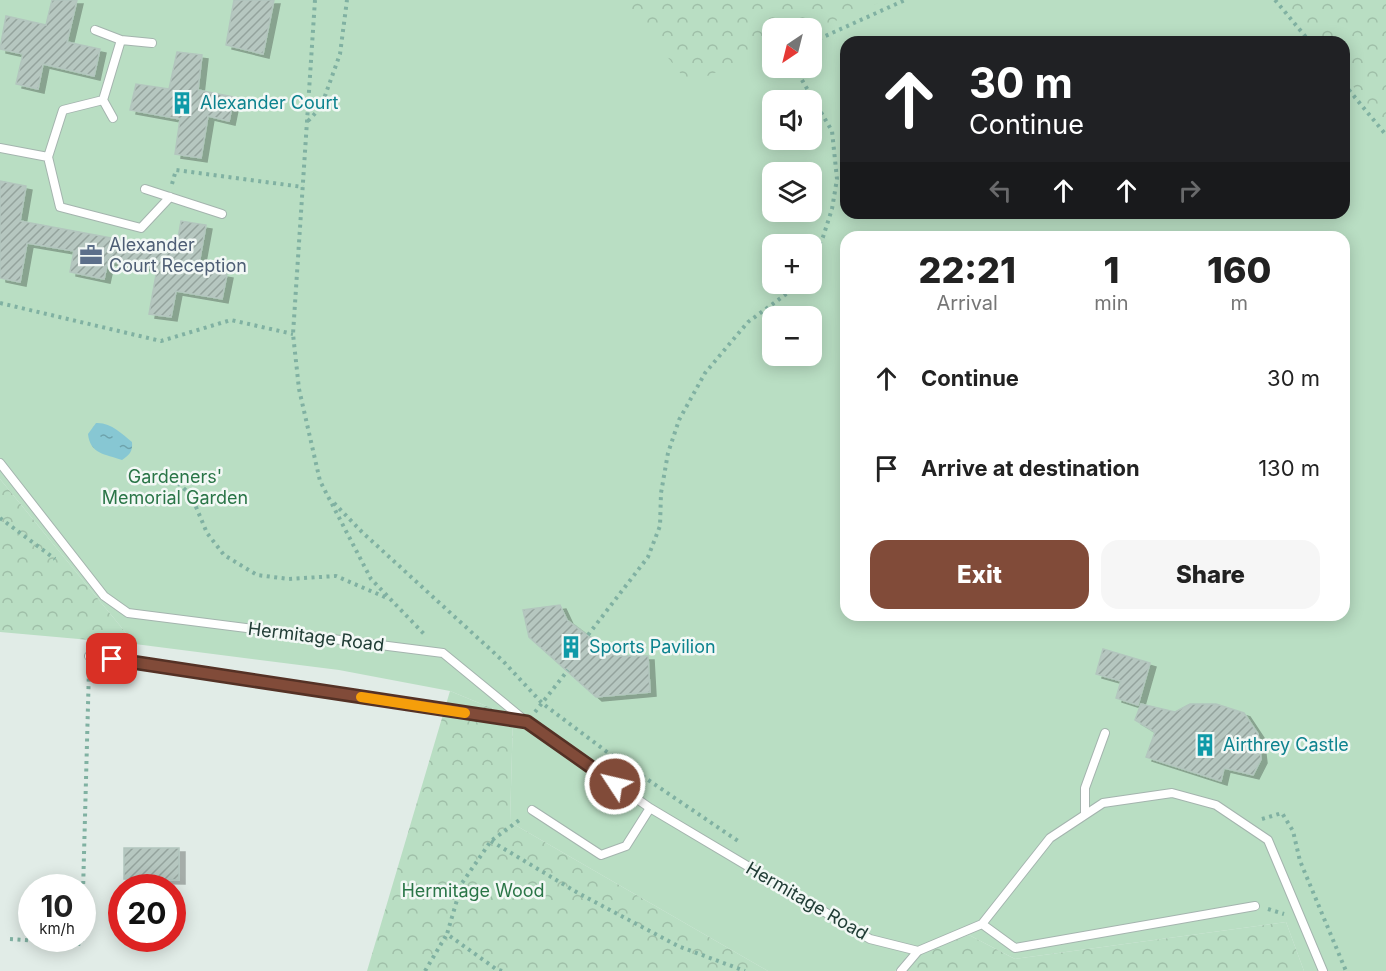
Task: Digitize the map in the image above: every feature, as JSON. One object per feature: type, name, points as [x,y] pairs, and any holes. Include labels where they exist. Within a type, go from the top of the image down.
[{"type":"lane","points":[[95,30],[121,40],[152,43]]},
{"type":"lane","points":[[113,118],[103,100],[121,40]]},
{"type":"lane","points":[[103,100],[63,110],[48,157],[60,207],[141,228],[170,197]]},
{"type":"lane","points":[[0,148],[48,157]]},
{"type":"lane","points":[[145,189],[222,214]]},
{"type":"lane","name":"Hermitage Road","points":[[0,463],[104,596],[128,613],[442,653],[527,722],[650,808],[870,939],[918,951]]},
{"type":"lane","points":[[90,656],[527,722]]},
{"type":"lane","points":[[1085,814],[1085,788],[1105,732]]},
{"type":"lane","points":[[901,971],[918,951],[982,924],[1050,838],[1103,802],[1172,793],[1216,805],[1268,840],[1323,971]]},
{"type":"lane","points":[[532,810],[601,855],[626,846],[650,808]]},
{"type":"lane","points":[[982,924],[1016,948],[1255,906]]},
{"type":"path","points":[[315,0],[293,334],[299,389],[320,481],[371,579],[442,653]]},
{"type":"path","points":[[307,121],[321,107],[340,54],[347,0]]},
{"type":"path","points":[[822,37],[905,0]]},
{"type":"path","points":[[1275,0],[1305,36]]},
{"type":"path","points":[[801,78],[832,131],[837,179],[832,209],[822,239]]},
{"type":"path","points":[[1350,91],[1386,135]]},
{"type":"path","points":[[170,197],[176,170],[303,187]]},
{"type":"path","points":[[588,636],[648,557],[660,526],[661,493],[668,453],[680,420],[705,373],[748,322],[786,294]]},
{"type":"path","points":[[0,303],[161,342],[231,320],[293,334]]},
{"type":"path","points":[[167,473],[191,495],[207,533],[224,555],[257,575],[289,579],[336,576],[391,599]]},
{"type":"path","points":[[329,498],[362,532],[503,661],[543,703],[608,752],[745,845]]},
{"type":"path","points":[[84,874],[90,656]]},
{"type":"path","points":[[527,722],[567,670]]},
{"type":"path","points":[[424,971],[447,934],[462,883],[491,841],[532,810]]},
{"type":"path","points":[[1252,829],[1263,818],[1282,813],[1293,831],[1300,861],[1346,971]]},
{"type":"path","points":[[491,841],[578,893],[678,946],[745,971]]},
{"type":"path","points":[[1255,906],[1277,911],[1303,924]]},
{"type":"path","points":[[447,934],[495,970],[502,971]]},
{"type":"path","points":[[10,939],[18,940]]},
{"type":"green space","name":"Gardeners' Memorial Garden","points":[[0,0],[1386,0],[1386,971],[1304,971],[1286,922],[1015,959],[969,935],[908,955],[895,971],[768,971],[510,822],[513,717],[450,691],[339,670],[135,644],[0,479]]},
{"type":"green space","points":[[622,0],[885,0],[822,27],[822,18],[762,18],[762,52],[689,84]]},
{"type":"green space","points":[[1283,0],[1386,0],[1386,127],[1350,82],[1350,36],[1312,36]]},
{"type":"green space","points":[[0,479],[135,644],[0,632]]},
{"type":"green space","name":"Hermitage Wood","points":[[450,691],[513,717],[510,822],[768,971],[367,971]]},
{"type":"green space","points":[[1286,922],[1304,971],[895,971],[908,955],[969,935],[1015,959]]},
{"type":"water","points":[[96,423],[111,426],[132,442],[129,455],[122,460],[95,449],[89,441],[88,434]]},
{"type":"building","points":[[52,0],[77,0],[67,42],[100,49],[94,76],[43,64],[38,89],[16,84],[23,54],[0,49],[6,16],[46,25]]},
{"type":"building","points":[[234,0],[274,0],[263,54],[226,45]]},
{"type":"building","name":"Alexander Court","points":[[177,52],[202,55],[198,90],[234,97],[229,121],[208,116],[201,158],[175,154],[180,119],[130,110],[136,84],[169,89]]},
{"type":"building","points":[[0,181],[26,186],[20,221],[176,250],[181,221],[206,225],[198,269],[227,274],[222,299],[176,291],[171,317],[149,314],[157,269],[108,261],[104,279],[70,272],[74,251],[27,243],[20,282],[0,278]]},
{"type":"building","name":"Sports Pavilion","points":[[560,605],[567,620],[615,656],[648,656],[650,692],[596,697],[529,637],[523,610]]},
{"type":"building","points":[[1103,649],[1150,663],[1138,705],[1116,698],[1121,681],[1096,674]]},
{"type":"building","name":"Airthrey Castle","points":[[1141,704],[1175,712],[1190,704],[1216,704],[1244,713],[1258,734],[1261,759],[1253,775],[1224,768],[1221,781],[1146,757],[1155,732],[1135,720]]},
{"type":"building","points":[[124,848],[179,848],[179,874],[124,874]]},
{"type":"slow traffic","points":[[361,697],[465,713]]},
{"type":"place","name":"Alexander Court","points":[[182,103]]},
{"type":"place","name":"Alexander Court Reception","points":[[91,255]]},
{"type":"place","name":"Sports Pavilion","points":[[571,647]]},
{"type":"place","name":"Airthrey Castle","points":[[1205,745]]},
{"type":"route","points":[[112,659],[527,722],[615,784]]}]
